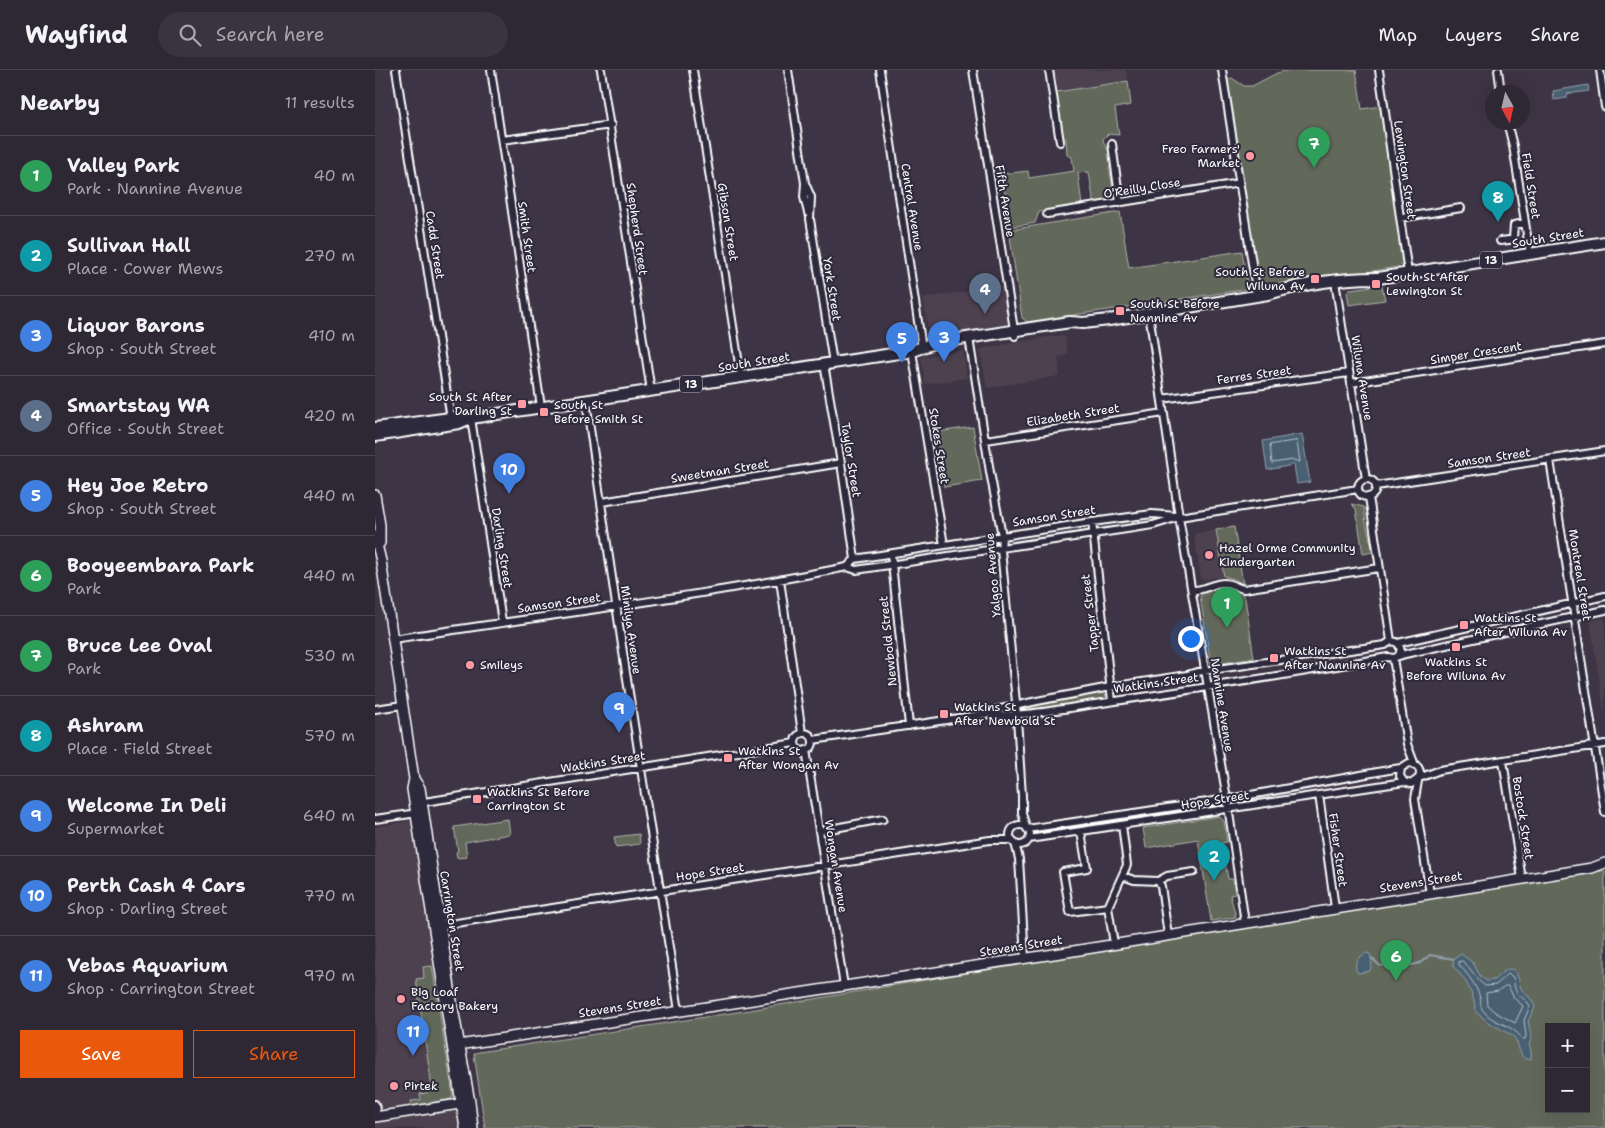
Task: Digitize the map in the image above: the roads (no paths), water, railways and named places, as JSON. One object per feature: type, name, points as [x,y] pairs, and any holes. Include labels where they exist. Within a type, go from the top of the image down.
[{"type":"main road","name":"South Street","points":[[375,436],[451,421],[917,349],[934,343],[969,341],[1070,322],[1083,323],[1268,294],[1291,294],[1336,284],[1605,242]]},
{"type":"main road","name":"South Street","points":[[375,428],[451,421]]},
{"type":"street","name":"Cadd Street","points":[[396,70],[451,421]]},
{"type":"street","name":"Smith Street","points":[[491,70],[541,408]]},
{"type":"street","name":"Shepherd Street","points":[[601,70],[651,391]]},
{"type":"street","name":"Gibson Street","points":[[693,70],[741,376]]},
{"type":"street","name":"York Street","points":[[788,70],[805,183],[804,197],[811,219],[828,363]]},
{"type":"street","name":"Central Avenue","points":[[880,70],[917,349]]},
{"type":"street","name":"Fifth Avenue","points":[[973,70],[1014,334]]},
{"type":"street","points":[[1049,70],[1060,142]]},
{"type":"street","points":[[1222,70],[1257,296]]},
{"type":"street","name":"Lewington Street","points":[[1379,70],[1408,273]]},
{"type":"street","points":[[1498,70],[1500,85]]},
{"type":"street","points":[[1600,70],[1605,107]]},
{"type":"street","points":[[502,140],[611,125]]},
{"type":"street","name":"Field Street","points":[[1509,130],[1530,254]]},
{"type":"street","points":[[1112,144],[1120,203]]},
{"type":"street","name":"O'Reilly Close","points":[[1047,214],[1240,183]]},
{"type":"street","points":[[1400,218],[1461,208]]},
{"type":"street","points":[[1500,242],[1513,238],[1514,225],[1525,224]]},
{"type":"street","name":"Wiluna Avenue","points":[[1336,284],[1366,479]]},
{"type":"street","name":"Nannine Avenue","points":[[1149,313],[1179,517],[1227,799],[1245,923]]},
{"type":"street","name":"Yalgoo Avenue","points":[[969,341],[1002,536],[1001,550],[1016,705],[1022,813],[1027,828]]},
{"type":"street","name":"Simper Crescent","points":[[1351,383],[1605,344]]},
{"type":"street","name":"Stokes Street","points":[[917,349],[944,545]]},
{"type":"street","name":"Taylor Street","points":[[828,363],[855,559]]},
{"type":"street","name":"Ferres Street","points":[[1162,399],[1349,372]]},
{"type":"street","name":"Minilya Avenue","points":[[586,401],[679,1011]]},
{"type":"street","name":"Elizabeth Street","points":[[985,440],[1164,413]]},
{"type":"street","name":"Darling Street","points":[[471,418],[502,622]]},
{"type":"street","name":"Samson Street","points":[[1376,486],[1605,451]]},
{"type":"street","name":"Montreal Street","points":[[1550,460],[1605,812]]},
{"type":"street","name":"Sweetman Street","points":[[602,502],[841,463]]},
{"type":"street","points":[[1366,479],[1372,481],[1376,486],[1375,493],[1369,497],[1361,495],[1358,488],[1360,482],[1366,479]]},
{"type":"street","name":"Samson Street","points":[[393,639],[617,606],[780,580],[847,567],[856,570],[1001,550],[1153,526],[1179,517],[1358,488]]},
{"type":"street","name":"Carrington Street","points":[[375,495],[380,525],[378,561]]},
{"type":"street","points":[[1369,497],[1388,643],[1383,651],[1393,657],[1407,744],[1420,773],[1415,800],[1430,894]]},
{"type":"street","name":"Samson Street","points":[[855,559],[1152,514],[1179,517]]},
{"type":"street","name":"Tapper Street","points":[[1092,522],[1112,701]]},
{"type":"street","name":"Carrington Street","points":[[375,536],[414,779],[412,789],[419,807],[465,1103],[473,1128]]},
{"type":"street","name":"Newbold Street","points":[[891,554],[909,726]]},
{"type":"street","points":[[847,567],[855,559]]},
{"type":"street","points":[[1192,590],[1202,590],[1211,585],[1223,583],[1244,589],[1379,568]]},
{"type":"street","points":[[780,580],[802,733]]},
{"type":"street","points":[[1388,643],[1398,643],[1605,596]]},
{"type":"street","name":"Watkins Street","points":[[986,714],[995,716],[1016,714],[1112,701],[1393,657],[1605,610]]},
{"type":"street","name":"Watkins Street","points":[[813,740],[986,714],[1016,705],[1110,687],[1388,643]]},
{"type":"street","points":[[1393,657],[1401,650],[1398,643]]},
{"type":"street","points":[[375,710],[403,705]]},
{"type":"street","points":[[802,733],[810,735],[813,740],[813,745],[806,750],[800,750],[795,743],[796,738],[802,733]]},
{"type":"street","name":"Watkins Street","points":[[375,819],[419,807],[795,743]]},
{"type":"street","points":[[1407,744],[1400,776],[1415,800]]},
{"type":"street","points":[[1406,783],[1411,784],[1440,770],[1605,744]]},
{"type":"street","name":"Wongan Avenue","points":[[806,750],[844,986]]},
{"type":"street","name":"Bostock Street","points":[[1503,761],[1521,879]]},
{"type":"street","points":[[1403,767],[1409,763],[1440,770]]},
{"type":"street","name":"Hope Street","points":[[1027,828],[1227,799],[1403,767]]},
{"type":"street","name":"Hope Street","points":[[1029,839],[1406,783]]},
{"type":"street","name":"Fisher Street","points":[[1319,795],[1335,908]]},
{"type":"street","name":"Yalgoo Avenue","points":[[1017,826],[1022,813]]},
{"type":"street","points":[[819,831],[883,819]]},
{"type":"street","points":[[1114,944],[1108,908],[1123,876],[1127,859],[1123,825]]},
{"type":"street","points":[[1019,859],[1011,832],[1017,826],[1027,828],[1029,834],[1029,839],[1022,844],[1019,859],[1025,958]]},
{"type":"street","name":"Hope Street","points":[[437,926],[990,840],[1011,832]]},
{"type":"street","points":[[1081,832],[1087,868],[1063,872],[1069,912],[1101,907],[1108,908]]},
{"type":"street","name":"Hope Street","points":[[990,840],[1013,842]]},
{"type":"street","points":[[1013,842],[1022,844]]},
{"type":"street","name":"Stevens Street","points":[[456,1046],[1430,894],[1592,868],[1605,863]]},
{"type":"street","name":"Stevens Street","points":[[1592,868],[1605,869]]},
{"type":"street","points":[[1123,876],[1134,880],[1158,881],[1167,876],[1195,872]]},
{"type":"street","points":[[1158,881],[1161,886],[1168,935]]},
{"type":"street","points":[[375,1104],[376,1117],[465,1103]]},
{"type":"street","name":"Carrington Street","points":[[465,1103],[465,1128]]},
{"type":"water","points":[[1588,85],[1589,91],[1567,94],[1567,98],[1554,100],[1553,91]]},
{"type":"water","points":[[1302,434],[1310,482],[1297,484],[1294,465],[1267,470],[1263,441]]},
{"type":"water","points":[[1367,953],[1370,954],[1372,963],[1370,971],[1358,973],[1356,970],[1357,961]]},
{"type":"water","points":[[1461,954],[1473,963],[1481,977],[1487,981],[1494,980],[1506,970],[1513,969],[1516,972],[1521,988],[1532,1000],[1535,1007],[1528,1021],[1532,1039],[1529,1044],[1531,1059],[1523,1057],[1513,1036],[1488,1022],[1476,1012],[1469,987],[1453,966],[1454,959]]},
{"type":"waterway","points":[[1372,958],[1379,965],[1383,966],[1390,958],[1397,957],[1412,965],[1420,963],[1430,955],[1454,959]]},
{"type":"place","name":"Freo Farmers' Market","points":[[1250,156]]},
{"type":"place","name":"Bruce Lee Oval","points":[[1314,168]]},
{"type":"place","name":"Ashram","points":[[1498,222]]},
{"type":"place","name":"South St Before Wiluna Av","points":[[1315,279]]},
{"type":"place","name":"South St After Lewington St","points":[[1376,284]]},
{"type":"place","name":"South St Before Nannine Av","points":[[1120,311]]},
{"type":"place","name":"Smartstay WA","points":[[985,314]]},
{"type":"place","name":"Liquor Barons","points":[[944,362]]},
{"type":"place","name":"Hey Joe Retro","points":[[902,363]]},
{"type":"place","name":"South St After Darling St","points":[[522,404]]},
{"type":"place","name":"South St Before Smith St","points":[[544,412]]},
{"type":"place","name":"Perth Cash 4 Cars","points":[[509,494]]},
{"type":"place","name":"Hazel Orme Community Kindergarten","points":[[1209,555]]},
{"type":"place","name":"Watkins St After Wiluna Av","points":[[1464,625]]},
{"type":"place","name":"Valley Park","points":[[1227,628]]},
{"type":"place","name":"Watkins St Before Wiluna Av","points":[[1456,647]]},
{"type":"place","name":"Watkins St After Nannine Av","points":[[1274,658]]},
{"type":"place","name":"Smileys","points":[[470,665]]},
{"type":"place","name":"Watkins St After Newbold St","points":[[944,714]]},
{"type":"place","name":"Welcome In Deli","points":[[619,733]]},
{"type":"place","name":"Watkins St After Wongan Av","points":[[728,758]]},
{"type":"place","name":"Watkins St Before Carrington St","points":[[477,799]]},
{"type":"place","name":"Sullivan Hall","points":[[1214,881]]},
{"type":"place","name":"Booyeembara Park","points":[[1396,981]]},
{"type":"place","name":"Big Loaf Factory Bakery","points":[[401,999]]},
{"type":"place","name":"Vebas Aquarium","points":[[413,1056]]},
{"type":"place","name":"Pirtek","points":[[394,1086]]}]
